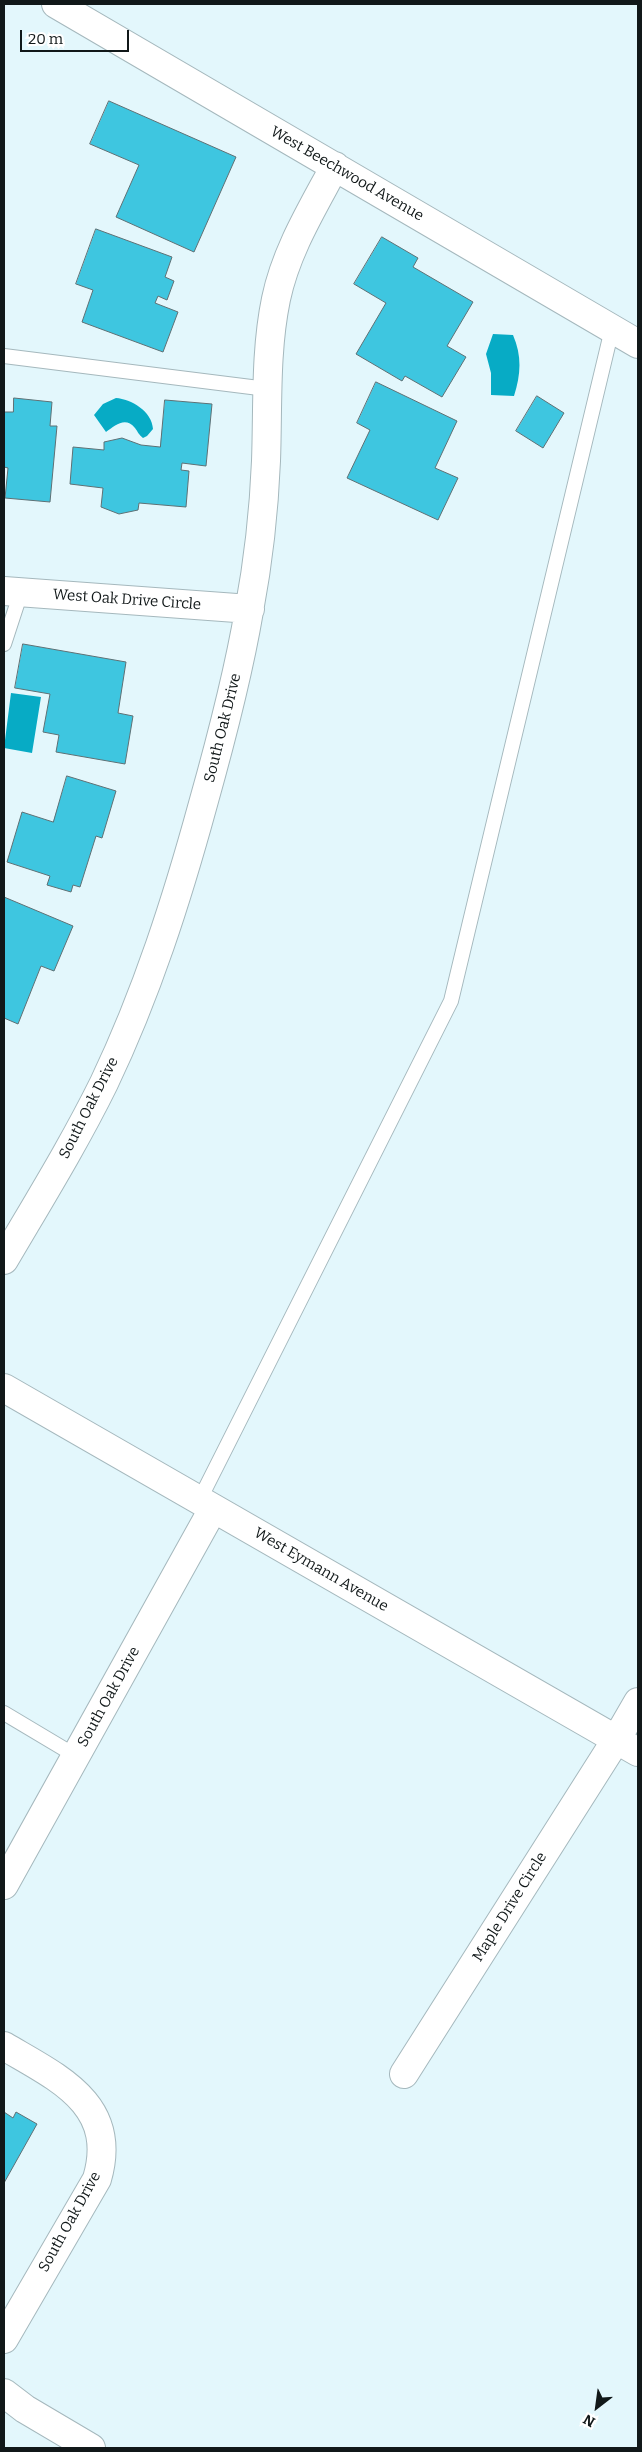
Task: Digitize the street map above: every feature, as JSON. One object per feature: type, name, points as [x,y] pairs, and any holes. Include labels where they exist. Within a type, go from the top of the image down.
[{"type":"street","name":"West Beechwood Avenue","points":[[56,4],[638,344]]},
{"type":"street","name":"South Oak Drive","points":[[4,1260],[65,1156],[104,1082],[136,1011],[185,871],[222,734],[250,609],[266,464],[270,332],[276,297],[286,262],[301,229],[335,166]]},
{"type":"street","name":"West Oak Drive Circle","points":[[13,592],[250,609]]},
{"type":"street","name":"West Eymann Avenue","points":[[4,1388],[627,1746]]},
{"type":"street","name":"South Oak Drive","points":[[4,1885],[76,1756],[206,1505]]},
{"type":"street","name":"Maple Drive Circle","points":[[404,2074],[627,1746],[638,1702]]},
{"type":"street","name":"South Oak Drive","points":[[4,2046],[66,2083],[84,2100],[102,2138],[103,2159],[97,2179],[4,2339]]},
{"type":"street","points":[[4,2393],[25,2409],[91,2448]]},
{"type":"lane","points":[[206,1505],[451,1000],[612,329]]},
{"type":"lane","points":[[4,356],[267,389]]},
{"type":"lane","points":[[4,644],[13,592]]},
{"type":"lane","points":[[4,1714],[76,1756]]},
{"type":"water","points":[[493,334],[513,335],[516,343],[520,365],[514,396],[491,395],[491,373],[486,354]]},
{"type":"water","points":[[116,398],[128,401],[145,412],[152,423],[153,429],[147,436],[143,438],[131,424],[124,422],[106,432],[94,415],[103,404]]},
{"type":"water","points":[[11,693],[41,697],[32,753],[4,748]]},
{"type":"building","points":[[109,101],[236,157],[194,252],[116,217],[139,165],[90,144]]},
{"type":"building","points":[[96,229],[172,257],[165,277],[174,281],[167,300],[158,296],[155,303],[178,312],[163,352],[82,322],[93,290],[76,284]]},
{"type":"building","points":[[382,237],[418,258],[413,267],[473,302],[447,346],[466,357],[442,397],[405,376],[402,381],[356,354],[386,303],[354,284]]},
{"type":"building","points":[[376,382],[457,421],[435,468],[458,478],[438,520],[347,478],[370,430],[357,423]]},
{"type":"building","points":[[537,396],[564,413],[543,448],[516,431]]},
{"type":"building","points":[[14,398],[52,402],[50,426],[57,426],[50,502],[5,498],[8,468],[4,467],[4,412],[13,412]]},
{"type":"building","points":[[165,400],[212,404],[206,466],[182,463],[181,470],[189,471],[186,507],[139,503],[138,510],[119,514],[101,507],[103,488],[70,484],[73,447],[104,450],[104,442],[122,438],[141,445],[160,447]]},
{"type":"building","points":[[23,644],[126,662],[118,713],[133,716],[125,764],[56,752],[59,735],[43,732],[50,694],[15,688]]},
{"type":"building","points":[[67,776],[116,791],[102,838],[96,836],[80,887],[73,885],[71,892],[47,885],[50,876],[7,862],[22,812],[53,822]]},
{"type":"building","points":[[4,897],[73,926],[54,971],[41,966],[18,1024],[4,1018]]},
{"type":"building","points":[[4,2112],[13,2118],[16,2112],[37,2124],[4,2183]]}]
